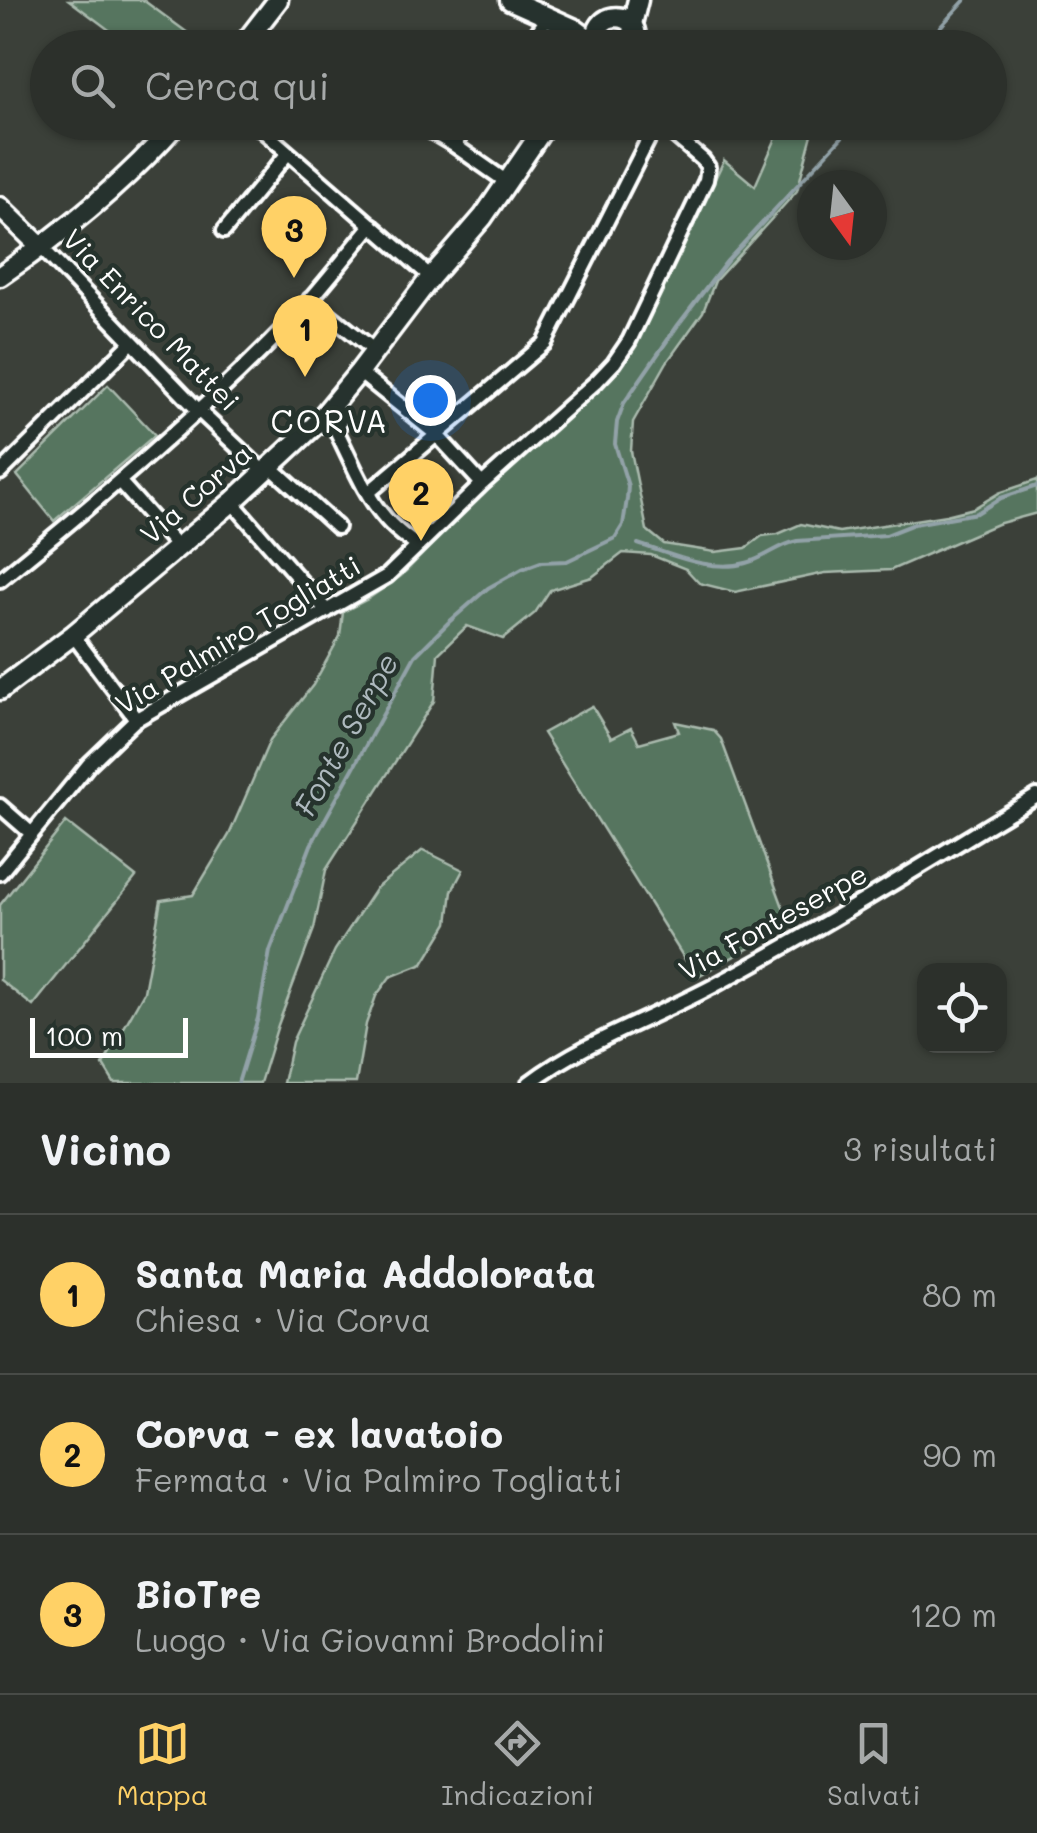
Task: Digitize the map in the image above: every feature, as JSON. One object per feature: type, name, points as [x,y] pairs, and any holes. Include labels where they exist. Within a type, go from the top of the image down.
[{"type":"street","points":[[255,30],[278,0]]},
{"type":"street","points":[[510,0],[577,30]]},
{"type":"street","points":[[626,20],[636,0]]},
{"type":"street","points":[[602,30],[606,19],[626,20]]},
{"type":"street","points":[[626,20],[633,30]]},
{"type":"street","points":[[539,30],[542,26]]},
{"type":"street","points":[[0,276],[85,213],[162,140]]},
{"type":"street","points":[[273,140],[432,277]]},
{"type":"street","points":[[446,140],[507,182]]},
{"type":"street","points":[[454,145],[457,140]]},
{"type":"street","name":"Via Corva","points":[[0,689],[73,636],[232,502],[317,422],[483,217],[536,140]]},
{"type":"street","points":[[368,493],[546,343],[647,140]]},
{"type":"street","name":"Via Palmiro Togliatti","points":[[0,874],[102,749],[136,719],[387,576],[614,363],[629,341],[706,180],[708,167],[681,140]]},
{"type":"street","points":[[224,231],[288,153]]},
{"type":"street","name":"Via Enrico Mattei","points":[[0,206],[198,410],[337,527]]},
{"type":"street","points":[[0,580],[118,481],[260,352],[372,225]]},
{"type":"street","points":[[310,299],[375,351]]},
{"type":"street","points":[[0,473],[132,342]]},
{"type":"street","points":[[360,372],[436,434],[482,484]]},
{"type":"street","points":[[332,405],[341,417],[337,432],[368,493],[391,524],[417,546]]},
{"type":"street","points":[[317,422],[337,432]]},
{"type":"street","points":[[118,481],[178,547]]},
{"type":"street","points":[[232,502],[326,612]]},
{"type":"street","points":[[73,636],[136,719]]},
{"type":"street","name":"Via Fonteserpe","points":[[528,1083],[601,1038],[707,990],[792,944],[1037,796]]},
{"type":"street","points":[[0,806],[32,834]]},
{"type":"green space","points":[[69,0],[143,0],[184,30],[109,30]]},
{"type":"green space","points":[[775,140],[810,140],[803,170],[797,170],[797,191],[715,281],[703,312],[667,362],[633,422],[631,451],[647,530],[664,544],[715,552],[746,548],[762,536],[801,524],[839,532],[946,515],[974,508],[999,493],[1037,480],[1037,513],[997,524],[891,570],[825,573],[735,592],[699,583],[686,569],[651,555],[623,553],[592,577],[550,590],[535,613],[503,639],[467,626],[438,654],[434,701],[326,870],[314,929],[260,1083],[114,1083],[103,1065],[144,992],[161,900],[193,895],[229,835],[270,740],[313,685],[340,636],[343,612],[401,576],[485,491],[611,379],[642,333],[724,160],[755,186]]},
{"type":"green space","points":[[108,385],[155,435],[54,521],[17,475]]},
{"type":"green space","points":[[592,706],[611,738],[631,728],[639,743],[679,732],[675,722],[713,730],[721,739],[790,926],[696,977],[543,733]]},
{"type":"green space","points":[[66,822],[136,877],[33,1006],[0,980],[0,905]]},
{"type":"green space","points":[[423,850],[463,870],[452,891],[448,923],[423,964],[390,977],[376,996],[366,1024],[356,1083],[283,1083],[292,1042],[335,950],[376,888]]},
{"type":"waterway","name":"Fonte Serpe","points":[[938,30],[965,0]]},
{"type":"waterway","name":"Fonte Serpe","points":[[238,1083],[258,1018],[270,951],[311,845],[415,656],[488,588],[522,569],[541,562],[567,561],[615,538],[623,525],[628,486],[615,444],[624,403],[727,261],[839,140]]},
{"type":"waterway","name":"Fonte Serpe","points":[[638,544],[691,561],[733,565],[753,561],[797,541],[886,535],[914,524],[977,513],[1001,498],[1037,486]]},
{"type":"place","name":"BioTre","points":[[294,278]]},
{"type":"place","name":"Santa Maria Addolorata","points":[[305,377]]},
{"type":"place","name":"Corva - ex lavatoio","points":[[421,541]]},
{"type":"district","name":"CORVA","points":[[330,422]]}]
